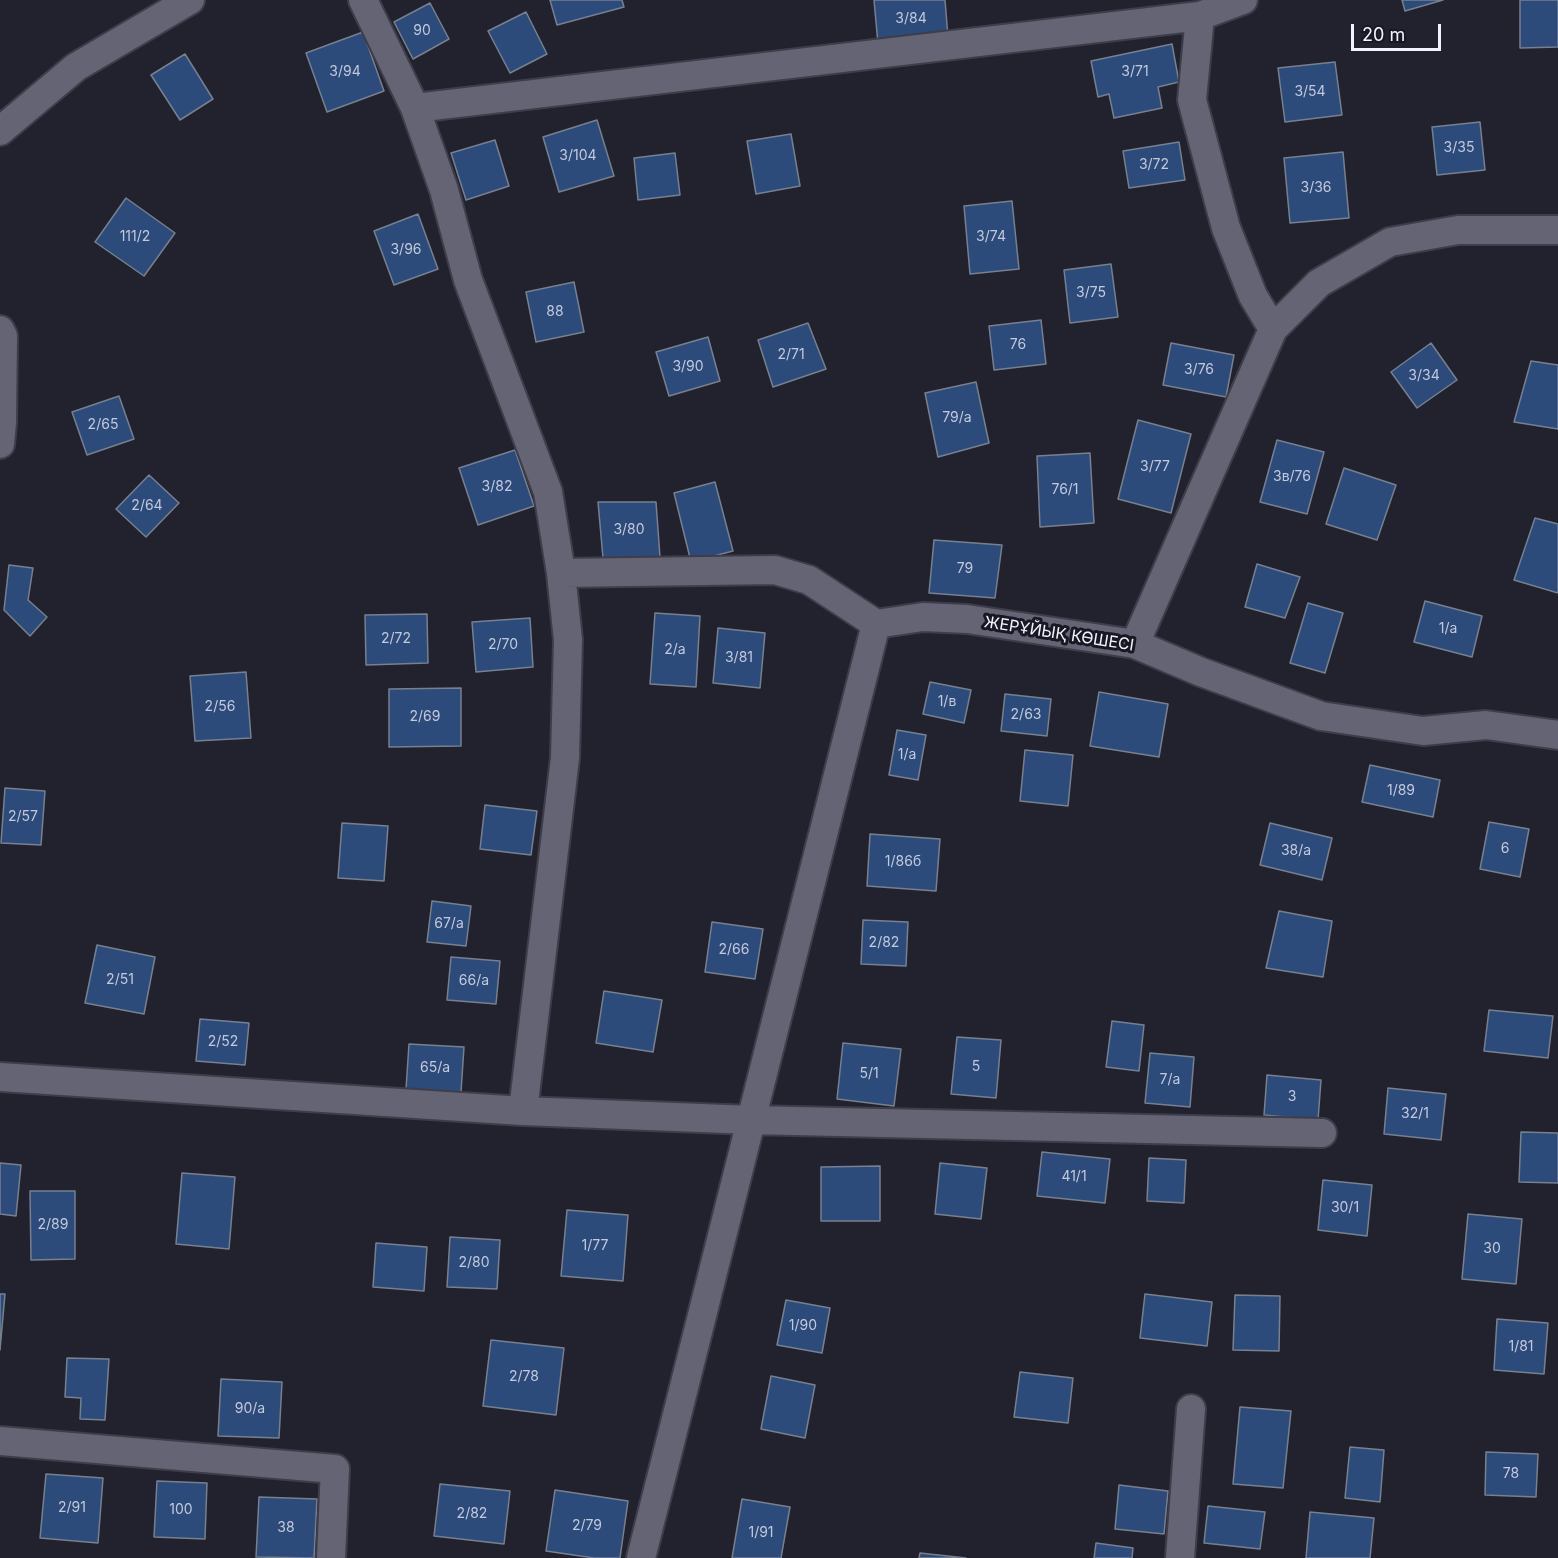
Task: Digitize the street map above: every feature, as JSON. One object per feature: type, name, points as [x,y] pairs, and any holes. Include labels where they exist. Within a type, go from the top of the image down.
[{"type":"street","points":[[0,131],[76,67],[190,0]]},
{"type":"street","points":[[363,0],[415,108],[444,190],[468,280],[548,492],[561,573],[568,640],[565,758],[523,1111]]},
{"type":"street","points":[[415,108],[1200,16],[1243,0]]},
{"type":"street","points":[[1200,16],[1192,100],[1226,228],[1253,296],[1273,328]]},
{"type":"street","points":[[1135,644],[1273,328],[1319,283],[1390,242],[1458,230],[1558,230]]},
{"type":"street","points":[[0,330],[3,336],[0,444]]},
{"type":"street","points":[[561,573],[776,570],[809,580],[876,624],[641,1558]]},
{"type":"street","name":"ЖЕРҰЙЫҚ КӨШЕСІ","points":[[876,624],[923,617],[967,619],[1135,644],[1201,672],[1321,716],[1423,731],[1486,725],[1558,735]]},
{"type":"street","points":[[0,1077],[523,1111],[751,1120],[1322,1133]]},
{"type":"street","points":[[1180,1558],[1191,1409]]},
{"type":"street","points":[[0,1441],[335,1469],[331,1558]]},
{"type":"building","points":[[550,0],[622,0],[624,7],[557,25]]},
{"type":"building","points":[[874,0],[945,0],[948,37],[878,44]]},
{"type":"building","points":[[1402,0],[1443,0],[1405,11]]},
{"type":"building","points":[[1520,0],[1558,0],[1558,47],[1520,48]]},
{"type":"building","points":[[430,3],[449,39],[413,59],[394,22]]},
{"type":"building","points":[[526,12],[547,54],[510,73],[488,31]]},
{"type":"building","points":[[363,32],[384,91],[327,112],[306,53]]},
{"type":"building","points":[[1172,44],[1179,82],[1158,87],[1162,108],[1114,118],[1109,94],[1098,97],[1091,61]]},
{"type":"building","points":[[185,54],[213,99],[180,120],[151,75]]},
{"type":"building","points":[[1335,62],[1342,115],[1285,122],[1278,68]]},
{"type":"building","points":[[597,120],[614,176],[559,192],[543,137]]},
{"type":"building","points":[[1480,122],[1485,170],[1437,175],[1432,127]]},
{"type":"building","points":[[791,134],[800,186],[756,194],[747,141]]},
{"type":"building","points":[[495,140],[509,186],[466,200],[451,153]]},
{"type":"building","points":[[1179,142],[1185,180],[1129,188],[1123,151]]},
{"type":"building","points":[[1343,152],[1349,218],[1290,223],[1284,158]]},
{"type":"building","points":[[675,153],[680,195],[638,200],[634,158]]},
{"type":"building","points":[[126,198],[175,233],[144,276],[95,242]]},
{"type":"building","points":[[1012,201],[1019,269],[970,274],[964,206]]},
{"type":"building","points":[[418,214],[438,269],[394,285],[374,231]]},
{"type":"building","points":[[1111,264],[1118,317],[1070,323],[1064,270]]},
{"type":"building","points":[[574,282],[584,332],[536,342],[526,292]]},
{"type":"building","points":[[1041,320],[1046,364],[994,370],[989,326]]},
{"type":"building","points":[[808,323],[826,369],[773,387],[758,340]]},
{"type":"building","points":[[708,337],[720,381],[669,396],[656,352]]},
{"type":"building","points":[[1171,343],[1234,355],[1226,397],[1163,385]]},
{"type":"building","points":[[1431,343],[1457,380],[1417,408],[1391,372]]},
{"type":"building","points":[[1531,361],[1558,365],[1558,429],[1514,422]]},
{"type":"building","points":[[976,382],[989,443],[938,457],[925,393]]},
{"type":"building","points":[[119,396],[134,439],[87,455],[72,412]]},
{"type":"building","points":[[1138,420],[1191,434],[1171,513],[1118,499]]},
{"type":"building","points":[[1277,440],[1324,452],[1307,514],[1260,502]]},
{"type":"building","points":[[515,450],[534,506],[478,525],[459,468]]},
{"type":"building","points":[[1090,453],[1094,523],[1040,527],[1037,456]]},
{"type":"building","points":[[1344,468],[1396,485],[1377,540],[1326,524]]},
{"type":"building","points":[[149,475],[179,503],[146,537],[116,509]]},
{"type":"building","points":[[715,482],[733,551],[691,562],[674,493]]},
{"type":"building","points":[[598,502],[656,502],[660,557],[603,558]]},
{"type":"building","points":[[1535,518],[1558,524],[1558,593],[1514,580]]},
{"type":"building","points":[[934,540],[1002,545],[995,598],[929,593]]},
{"type":"building","points":[[1257,564],[1300,577],[1285,618],[1245,607]]},
{"type":"building","points":[[9,565],[33,568],[28,600],[47,617],[30,636],[4,610]]},
{"type":"building","points":[[1425,601],[1482,616],[1472,657],[1414,642]]},
{"type":"building","points":[[1308,603],[1343,613],[1325,673],[1290,663]]},
{"type":"building","points":[[655,613],[700,616],[696,687],[650,684]]},
{"type":"building","points":[[427,614],[428,663],[366,665],[365,615]]},
{"type":"building","points":[[530,618],[533,667],[476,672],[472,622]]},
{"type":"building","points":[[718,628],[765,633],[760,688],[713,683]]},
{"type":"building","points":[[246,672],[251,738],[195,741],[190,676]]},
{"type":"building","points":[[930,682],[971,690],[964,723],[923,714]]},
{"type":"building","points":[[461,688],[461,746],[389,747],[389,689]]},
{"type":"building","points":[[1099,692],[1168,704],[1159,757],[1090,746]]},
{"type":"building","points":[[1005,694],[1051,699],[1047,736],[1001,731]]},
{"type":"building","points":[[897,730],[926,735],[918,780],[889,775]]},
{"type":"building","points":[[1025,750],[1073,755],[1068,806],[1020,801]]},
{"type":"building","points":[[1370,765],[1440,780],[1433,817],[1362,802]]},
{"type":"building","points":[[5,788],[45,791],[41,845],[1,843]]},
{"type":"building","points":[[485,805],[537,811],[531,855],[480,849]]},
{"type":"building","points":[[1489,822],[1529,829],[1520,877],[1480,869]]},
{"type":"building","points":[[342,823],[388,826],[384,881],[338,878]]},
{"type":"building","points":[[1270,823],[1332,838],[1322,880],[1260,865]]},
{"type":"building","points":[[870,834],[940,839],[936,891],[867,886]]},
{"type":"building","points":[[432,901],[471,906],[466,946],[427,942]]},
{"type":"building","points":[[1279,911],[1332,921],[1323,977],[1266,968]]},
{"type":"building","points":[[863,920],[908,922],[906,966],[861,964]]},
{"type":"building","points":[[712,922],[763,929],[755,979],[705,972]]},
{"type":"building","points":[[97,945],[155,957],[144,1014],[85,1003]]},
{"type":"building","points":[[451,957],[500,961],[496,1004],[447,1000]]},
{"type":"building","points":[[604,991],[662,1000],[653,1052],[596,1043]]},
{"type":"building","points":[[1489,1010],[1553,1016],[1548,1058],[1484,1051]]},
{"type":"building","points":[[200,1019],[249,1023],[245,1065],[196,1061]]},
{"type":"building","points":[[1112,1021],[1144,1025],[1139,1071],[1106,1067]]},
{"type":"building","points":[[957,1037],[1001,1040],[996,1098],[951,1094]]},
{"type":"building","points":[[843,1043],[901,1049],[894,1106],[837,1099]]},
{"type":"building","points":[[409,1044],[464,1047],[461,1092],[406,1089]]},
{"type":"building","points":[[1150,1053],[1194,1057],[1190,1107],[1145,1103]]},
{"type":"building","points":[[1267,1075],[1321,1080],[1318,1120],[1264,1115]]},
{"type":"building","points":[[1388,1088],[1446,1094],[1441,1140],[1384,1134]]},
{"type":"building","points":[[1521,1132],[1558,1133],[1558,1183],[1519,1182]]},
{"type":"building","points":[[1042,1152],[1110,1159],[1105,1203],[1037,1196]]},
{"type":"building","points":[[1149,1158],[1186,1160],[1184,1203],[1147,1201]]},
{"type":"building","points":[[0,1163],[21,1165],[16,1216],[0,1214]]},
{"type":"building","points":[[940,1163],[987,1168],[981,1219],[935,1214]]},
{"type":"building","points":[[880,1166],[880,1221],[821,1221],[821,1167]]},
{"type":"building","points":[[182,1173],[235,1177],[229,1249],[176,1244]]},
{"type":"building","points":[[1323,1180],[1372,1185],[1367,1236],[1318,1230]]},
{"type":"building","points":[[30,1191],[75,1191],[75,1259],[31,1260]]},
{"type":"building","points":[[567,1210],[628,1215],[623,1281],[561,1276]]},
{"type":"building","points":[[1468,1214],[1522,1219],[1516,1284],[1462,1279]]},
{"type":"building","points":[[450,1237],[500,1240],[497,1289],[447,1287]]},
{"type":"building","points":[[376,1243],[427,1247],[424,1291],[373,1287]]},
{"type":"building","points":[[0,1294],[5,1294],[0,1350]]},
{"type":"building","points":[[1145,1294],[1212,1302],[1207,1346],[1140,1338]]},
{"type":"building","points":[[1235,1295],[1280,1296],[1279,1351],[1233,1350]]},
{"type":"building","points":[[786,1300],[830,1308],[822,1353],[777,1345]]},
{"type":"building","points":[[1497,1319],[1548,1323],[1544,1374],[1494,1370]]},
{"type":"building","points":[[491,1340],[564,1348],[556,1415],[483,1406]]},
{"type":"building","points":[[67,1358],[109,1359],[105,1420],[80,1419],[81,1398],[65,1397]]},
{"type":"building","points":[[1020,1372],[1073,1378],[1068,1423],[1014,1417]]},
{"type":"building","points":[[771,1376],[815,1385],[805,1438],[761,1429]]},
{"type":"building","points":[[221,1379],[282,1382],[279,1438],[218,1436]]},
{"type":"building","points":[[1240,1407],[1291,1411],[1283,1488],[1233,1484]]},
{"type":"building","points":[[1350,1447],[1384,1450],[1380,1502],[1345,1498]]},
{"type":"building","points":[[1486,1452],[1538,1454],[1536,1497],[1485,1495]]},
{"type":"building","points":[[46,1474],[103,1478],[98,1543],[40,1538]]},
{"type":"building","points":[[157,1481],[207,1483],[205,1539],[154,1537]]},
{"type":"building","points":[[440,1484],[510,1491],[504,1544],[434,1536]]},
{"type":"building","points":[[1119,1485],[1168,1491],[1164,1534],[1115,1529]]},
{"type":"building","points":[[555,1490],[628,1501],[620,1558],[594,1558],[546,1551]]},
{"type":"building","points":[[259,1497],[317,1499],[314,1558],[256,1557]]},
{"type":"building","points":[[742,1499],[790,1507],[781,1558],[732,1558]]},
{"type":"building","points":[[1208,1506],[1265,1512],[1260,1549],[1204,1543]]},
{"type":"building","points":[[1310,1512],[1374,1518],[1370,1558],[1306,1558]]},
{"type":"building","points":[[1096,1543],[1133,1548],[1132,1558],[1094,1558]]},
{"type":"building","points":[[920,1553],[966,1558],[919,1558]]}]
